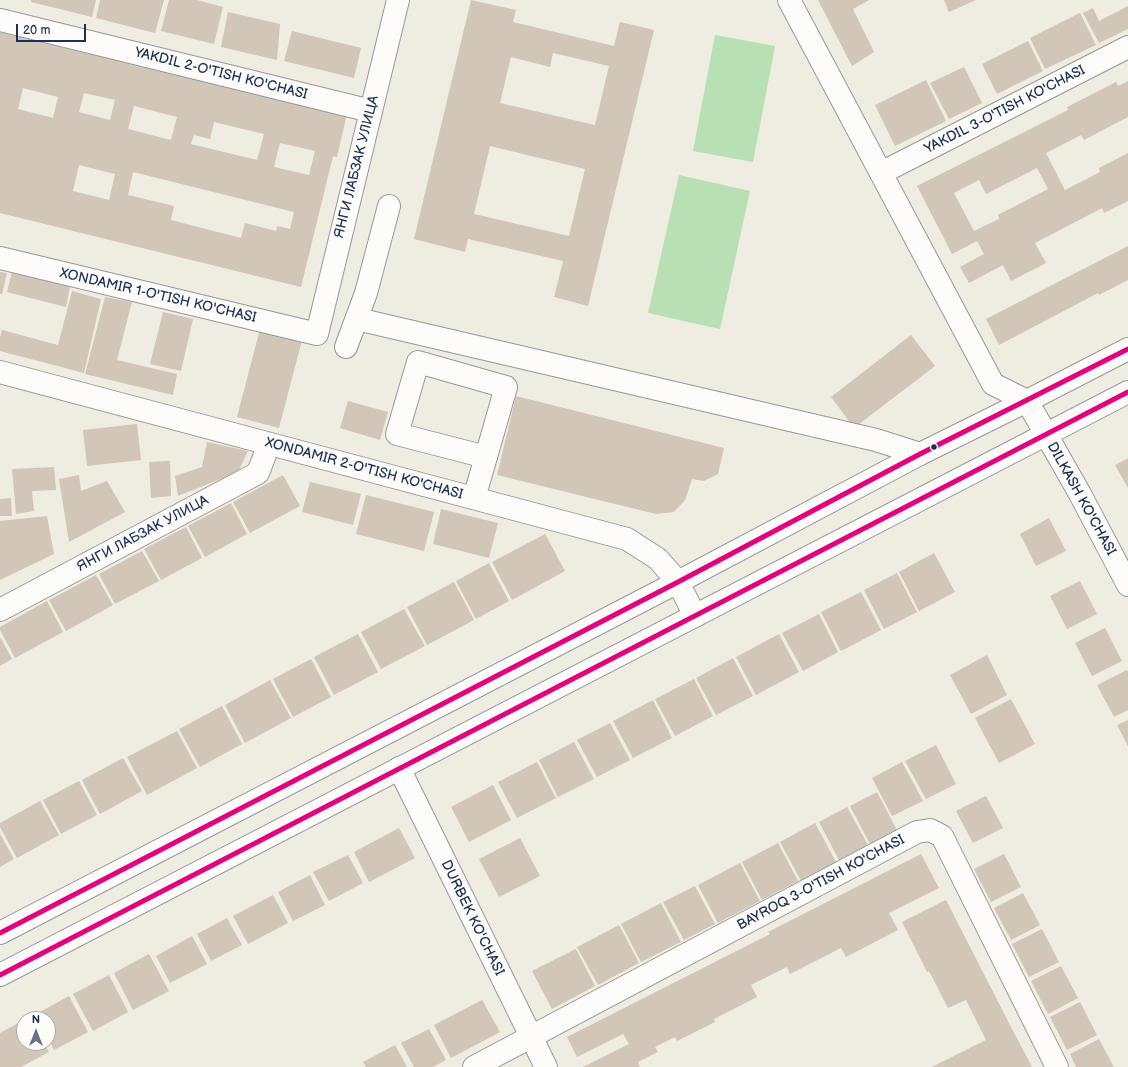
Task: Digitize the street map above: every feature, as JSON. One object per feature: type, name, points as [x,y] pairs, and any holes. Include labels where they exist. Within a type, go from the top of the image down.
[{"type":"street","name":"ЯНГИ ЛАБЗАК УЛИЦА","points":[[317,334],[398,0]]},
{"type":"street","points":[[789,0],[993,384],[1027,401]]},
{"type":"street","name":"YAKDIL 2-O'TISH KO'CHASI","points":[[0,20],[371,111]]},
{"type":"street","name":"YAKDIL 3-O'TISH KO'CHASI","points":[[881,173],[1128,47]]},
{"type":"street","points":[[346,347],[366,293],[389,206]]},
{"type":"street","name":"XONDAMIR 1-O'TISH KO'CHASI","points":[[0,258],[317,334]]},
{"type":"street","points":[[357,319],[876,440],[920,454]]},
{"type":"street","points":[[0,933],[678,582],[920,454],[1128,349]]},
{"type":"street","points":[[474,498],[486,457],[506,387],[418,362],[397,434],[486,457]]},
{"type":"street","name":"XONDAMIR 2-O'TISH KO'CHASI","points":[[0,372],[627,539],[658,559],[678,582],[695,616]]},
{"type":"street","points":[[0,975],[1128,392]]},
{"type":"street","name":"DILKASH KO'CHASI","points":[[1027,401],[1080,494],[1128,585]]},
{"type":"street","name":"ЯНГИ ЛАБЗАК УЛИЦА","points":[[0,610],[258,473],[269,444]]},
{"type":"street","name":"DURBEK KO'CHASI","points":[[399,768],[546,1067]]},
{"type":"street","name":"BAYROQ 3-O'TISH KO'CHASI","points":[[474,1067],[917,832],[930,830],[942,836],[1057,1067]]},
{"type":"green space","points":[[715,35],[775,46],[753,162],[693,151]]},
{"type":"green space","points":[[679,175],[750,191],[720,329],[648,313]]},
{"type":"building","points":[[31,0],[96,0],[92,17],[31,2]]},
{"type":"building","points":[[100,0],[164,0],[155,33],[96,18]]},
{"type":"building","points":[[169,0],[197,0],[223,7],[214,44],[161,31]]},
{"type":"building","points":[[471,0],[516,10],[513,22],[614,46],[620,22],[654,30],[588,306],[554,297],[563,261],[468,239],[465,252],[414,239]],"holes":[[[553,53],[609,66],[595,125],[500,103],[511,57],[550,67]],[[490,146],[585,169],[569,236],[474,214]]]},
{"type":"building","points":[[818,0],[869,0],[853,9],[874,52],[852,66]]},
{"type":"building","points":[[944,0],[976,0],[949,12]]},
{"type":"building","points":[[1128,6],[1128,29],[1099,43],[1083,13],[1093,8],[1099,21]]},
{"type":"building","points":[[228,12],[280,24],[277,60],[221,47]]},
{"type":"building","points":[[1080,13],[1096,45],[1045,69],[1030,38]]},
{"type":"building","points":[[292,31],[361,48],[354,78],[284,61]]},
{"type":"building","points":[[0,32],[89,54],[90,50],[347,114],[337,157],[333,156],[301,287],[0,213]],"holes":[[[23,88],[58,97],[53,118],[18,109]],[[84,93],[115,100],[110,120],[79,112]],[[134,106],[177,117],[171,140],[128,129]],[[214,122],[264,134],[257,160],[191,144],[194,135],[210,139]],[[280,143],[315,151],[309,175],[274,167]],[[79,165],[115,174],[109,200],[73,191]],[[133,172],[294,212],[290,229],[277,226],[276,231],[245,223],[241,238],[171,220],[174,206],[128,195]]]},
{"type":"building","points":[[1028,41],[1043,71],[997,94],[982,64]]},
{"type":"building","points":[[964,67],[982,103],[949,119],[930,83]]},
{"type":"building","points":[[926,80],[946,121],[895,146],[875,105]]},
{"type":"building","points":[[1128,81],[1128,117],[1084,140],[1081,135],[1046,153],[1065,190],[1100,172],[1099,168],[1128,153],[1128,201],[1104,213],[1102,208],[1035,243],[1046,263],[1011,281],[1003,265],[969,283],[960,267],[984,254],[977,241],[952,254],[917,186],[1068,110],[1067,107],[1116,82],[1118,86]],"holes":[[[1037,168],[1048,189],[998,215],[999,219],[974,231],[954,193],[979,180],[986,194]]]},
{"type":"building","points":[[1128,246],[1128,280],[1099,295],[1098,293],[999,345],[986,319]]},
{"type":"building","points":[[0,272],[7,273],[2,294],[0,294]]},
{"type":"building","points":[[12,272],[70,287],[66,307],[7,292]]},
{"type":"building","points":[[72,291],[101,299],[84,373],[0,351],[0,337],[2,330],[58,345]]},
{"type":"building","points":[[105,297],[132,302],[117,360],[177,374],[173,395],[85,374]]},
{"type":"building","points":[[163,312],[193,319],[181,371],[150,364]]},
{"type":"building","points":[[260,329],[302,340],[279,428],[237,417]]},
{"type":"building","points":[[911,335],[935,366],[854,428],[831,397]]},
{"type":"building","points":[[516,396],[724,448],[718,474],[704,481],[692,479],[685,500],[674,512],[656,514],[497,475]]},
{"type":"building","points":[[348,401],[388,412],[380,440],[340,428]]},
{"type":"building","points":[[137,424],[141,460],[87,466],[83,430]]},
{"type":"building","points":[[207,442],[248,451],[238,472],[178,496],[175,476],[202,467]]},
{"type":"building","points":[[1128,458],[1128,488],[1115,465]]},
{"type":"building","points":[[170,461],[171,496],[151,498],[149,462]]},
{"type":"building","points":[[54,467],[56,490],[32,491],[34,511],[16,514],[12,469]]},
{"type":"building","points":[[79,475],[81,491],[107,481],[125,512],[69,542],[59,479]]},
{"type":"building","points":[[283,475],[300,506],[250,533],[233,502]]},
{"type":"building","points":[[310,482],[361,494],[353,525],[302,512]]},
{"type":"building","points":[[366,495],[434,512],[424,551],[356,534]]},
{"type":"building","points":[[11,498],[12,516],[0,516],[0,499]]},
{"type":"building","points":[[231,503],[247,534],[205,557],[188,526]]},
{"type":"building","points":[[441,509],[498,523],[489,558],[433,544]]},
{"type":"building","points":[[47,516],[54,554],[0,580],[0,521]]},
{"type":"building","points":[[1049,518],[1066,551],[1036,566],[1020,534]]},
{"type":"building","points":[[186,527],[202,558],[161,580],[144,549]]},
{"type":"building","points":[[545,534],[565,571],[512,600],[492,562]]},
{"type":"building","points":[[142,551],[159,581],[115,604],[99,574]]},
{"type":"building","points":[[934,553],[955,592],[919,611],[899,572]]},
{"type":"building","points":[[489,563],[509,601],[476,619],[456,581]]},
{"type":"building","points":[[897,573],[917,612],[884,629],[864,590]]},
{"type":"building","points":[[96,575],[113,605],[66,631],[49,600]]},
{"type":"building","points":[[1080,581],[1097,614],[1067,629],[1050,596]]},
{"type":"building","points":[[454,582],[474,620],[427,645],[407,607]]},
{"type":"building","points":[[861,592],[881,630],[841,651],[821,612]]},
{"type":"building","points":[[47,601],[63,632],[15,658],[0,630],[0,627]]},
{"type":"building","points":[[404,609],[425,646],[381,669],[361,632]]},
{"type":"building","points":[[819,614],[838,652],[803,671],[782,633]]},
{"type":"building","points":[[1105,628],[1122,661],[1092,676],[1075,643]]},
{"type":"building","points":[[358,634],[378,672],[334,695],[314,657]]},
{"type":"building","points":[[779,634],[799,672],[756,695],[736,657]]},
{"type":"building","points":[[0,637],[12,659],[0,666]]},
{"type":"building","points":[[987,655],[1007,695],[971,714],[950,675]]},
{"type":"building","points":[[733,658],[753,696],[716,715],[696,678]]},
{"type":"building","points":[[311,659],[331,697],[293,717],[273,679]]},
{"type":"building","points":[[1127,670],[1128,710],[1114,717],[1097,685]]},
{"type":"building","points":[[694,679],[713,716],[675,736],[655,699]]},
{"type":"building","points":[[270,680],[291,718],[245,743],[225,705]]},
{"type":"building","points":[[1011,699],[1035,744],[999,763],[975,718]]},
{"type":"building","points":[[653,700],[672,738],[633,758],[613,721]]},
{"type":"building","points":[[222,706],[242,744],[200,767],[179,729]]},
{"type":"building","points":[[1128,720],[1128,746],[1117,725]]},
{"type":"building","points":[[610,723],[630,760],[597,777],[577,740]]},
{"type":"building","points":[[177,731],[197,768],[147,795],[127,757]]},
{"type":"building","points":[[574,742],[594,779],[558,797],[539,760]]},
{"type":"building","points":[[936,745],[956,784],[926,799],[905,761]]},
{"type":"building","points":[[123,758],[142,791],[100,814],[82,780]]},
{"type":"building","points":[[537,762],[556,798],[517,818],[498,782]]},
{"type":"building","points":[[902,762],[923,801],[892,816],[872,778]]},
{"type":"building","points":[[79,781],[97,815],[61,834],[43,800]]},
{"type":"building","points":[[493,785],[511,820],[469,842],[451,807]]},
{"type":"building","points":[[877,792],[897,830],[870,844],[850,806]]},
{"type":"building","points":[[986,796],[1003,828],[973,843],[956,811]]},
{"type":"building","points":[[40,801],[59,835],[17,858],[0,827],[0,823]]},
{"type":"building","points":[[847,807],[868,845],[839,860],[819,822]]},
{"type":"building","points":[[815,823],[836,862],[801,881],[780,842]]},
{"type":"building","points":[[399,828],[415,858],[369,882],[354,852]]},
{"type":"building","points":[[0,834],[14,859],[0,867]]},
{"type":"building","points":[[520,838],[540,876],[499,897],[479,859]]},
{"type":"building","points":[[778,843],[798,881],[762,900],[742,862]]},
{"type":"building","points":[[921,854],[939,888],[889,913],[898,930],[846,957],[841,948],[790,974],[787,967],[751,985],[757,997],[714,1019],[715,1022],[677,1041],[675,1037],[655,1047],[658,1052],[638,1062],[640,1067],[583,1067],[629,1044],[623,1034],[577,1057],[567,1037],[770,934],[768,932]]},
{"type":"building","points":[[1004,854],[1021,887],[991,902],[974,869]]},
{"type":"building","points":[[348,855],[363,883],[329,901],[313,872]]},
{"type":"building","points":[[740,863],[760,901],[718,923],[698,885]]},
{"type":"building","points":[[310,875],[325,905],[293,921],[278,892]]},
{"type":"building","points":[[695,886],[715,924],[684,940],[663,902]]},
{"type":"building","points":[[1023,893],[1040,925],[1011,940],[994,908]]},
{"type":"building","points":[[273,895],[288,923],[248,944],[233,916]]},
{"type":"building","points":[[946,900],[1032,1067],[932,1067],[986,1040],[966,1000],[948,1008],[929,971],[927,972],[902,922]]},
{"type":"building","points":[[661,903],[681,942],[641,962],[621,924]]},
{"type":"building","points":[[227,918],[242,945],[211,961],[197,934]]},
{"type":"building","points":[[619,925],[639,963],[598,985],[577,947]]},
{"type":"building","points":[[1042,929],[1059,962],[1029,977],[1012,944]]},
{"type":"building","points":[[192,936],[207,964],[170,983],[156,956]]},
{"type":"building","points":[[576,949],[595,986],[552,1009],[532,971]]},
{"type":"building","points":[[149,954],[169,991],[133,1010],[114,973]]},
{"type":"building","points":[[1061,966],[1078,998],[1048,1014],[1031,981]]},
{"type":"building","points":[[109,975],[128,1012],[93,1031],[73,994]]},
{"type":"building","points":[[69,996],[88,1032],[56,1049],[56,1011],[42,1011]]},
{"type":"building","points":[[482,1000],[500,1032],[451,1058],[434,1025]]},
{"type":"building","points":[[1080,1002],[1097,1035],[1067,1050],[1050,1017]]},
{"type":"building","points":[[16,1024],[16,1051],[49,1052],[21,1067],[0,1067],[0,1033]]},
{"type":"building","points":[[429,1029],[446,1060],[433,1067],[414,1067],[401,1043]]},
{"type":"building","points":[[1099,1039],[1114,1067],[1076,1067],[1070,1054]]},
{"type":"building","points":[[395,1045],[407,1067],[366,1067],[363,1062]]},
{"type":"transit line","points":[[0,933],[678,582],[920,454],[1128,349]]},
{"type":"transit line","points":[[0,975],[1128,392]]}]
